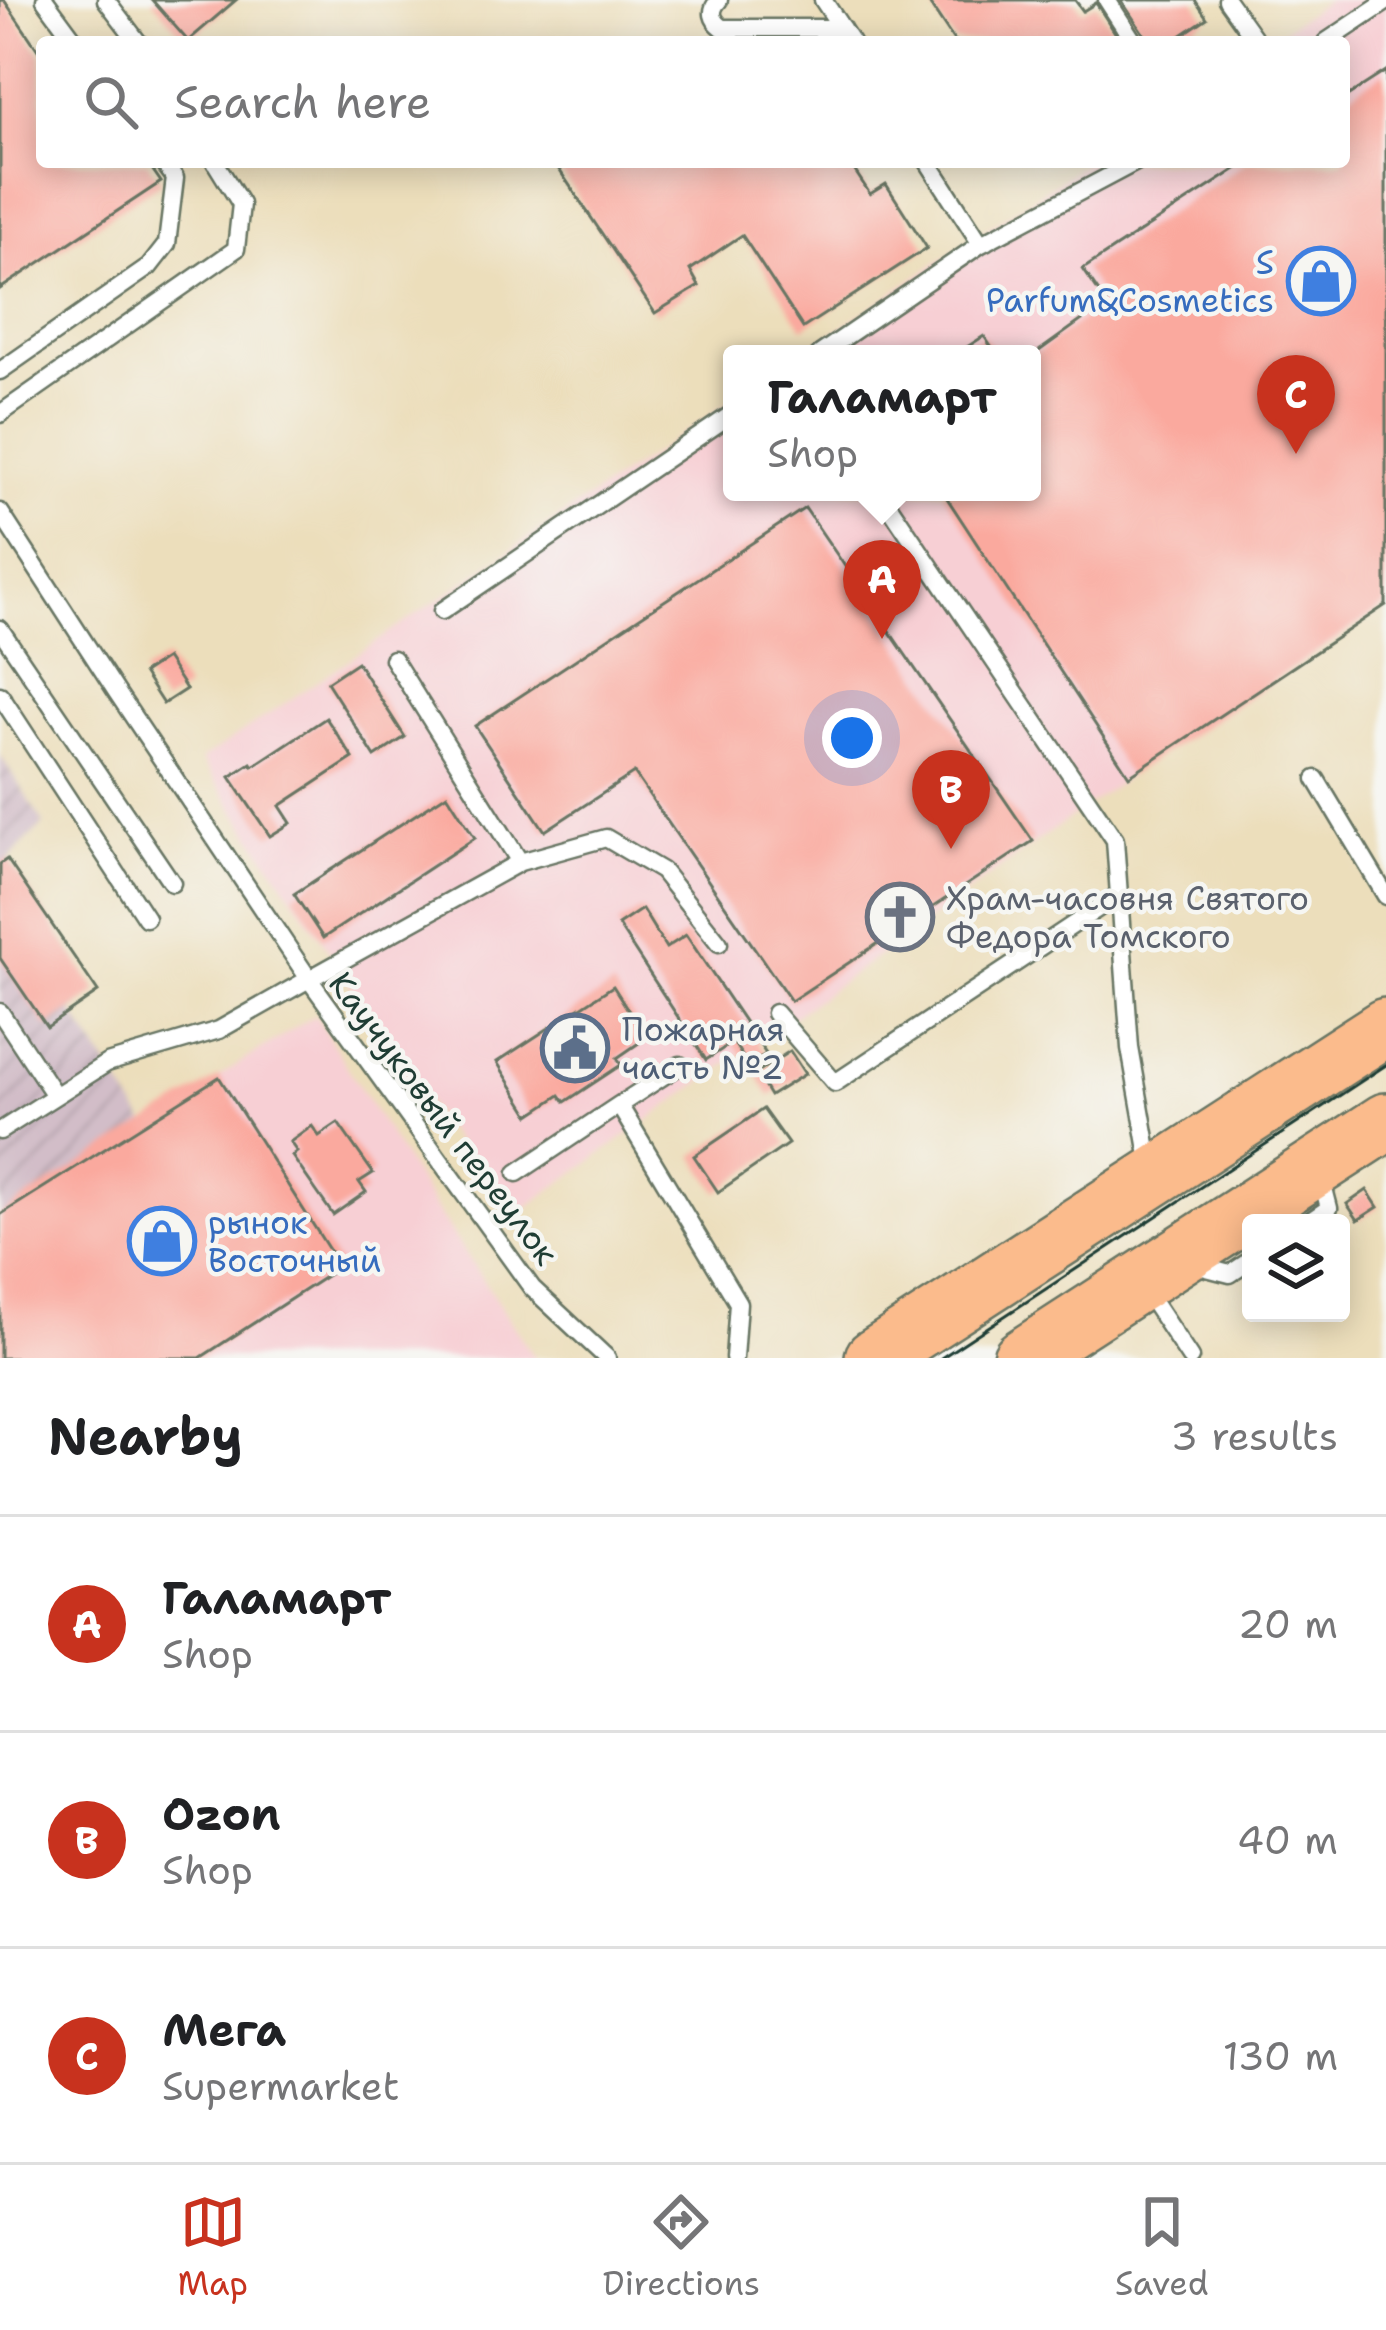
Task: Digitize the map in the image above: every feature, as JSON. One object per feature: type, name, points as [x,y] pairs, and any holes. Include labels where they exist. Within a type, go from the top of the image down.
[{"type":"highway","points":[[874,1358],[1386,1027]]},
{"type":"highway","points":[[1022,1358],[1386,1122]]},
{"type":"lane","points":[[45,0],[72,36]]},
{"type":"lane","points":[[106,0],[133,36]]},
{"type":"lane","points":[[719,0],[712,16],[723,28],[847,35]]},
{"type":"lane","points":[[823,0],[847,35]]},
{"type":"lane","points":[[1107,0],[1130,36]]},
{"type":"lane","points":[[1227,0],[1254,36]]},
{"type":"lane","points":[[1335,36],[1386,2]]},
{"type":"lane","points":[[0,371],[148,267],[167,244],[175,178],[168,168]]},
{"type":"lane","points":[[0,414],[236,249],[241,204],[219,168]]},
{"type":"lane","points":[[932,168],[981,244]]},
{"type":"lane","points":[[833,345],[981,244],[1125,168]]},
{"type":"lane","points":[[442,611],[723,420]]},
{"type":"lane","points":[[886,501],[1114,840],[1130,1048],[1154,1179]]},
{"type":"lane","points":[[0,512],[309,979],[520,862],[606,838],[662,872],[719,943]]},
{"type":"lane","points":[[0,628],[172,883]]},
{"type":"lane","points":[[393,659],[520,862]]},
{"type":"lane","points":[[0,695],[146,918]]},
{"type":"lane","points":[[1316,779],[1386,896]]},
{"type":"lane","points":[[775,1013],[835,1083],[1118,896]]},
{"type":"lane","name":"Каучуковый переулок","points":[[0,1131],[107,1063],[219,1030],[309,979],[532,1288],[607,1358]]},
{"type":"lane","points":[[0,1012],[54,1094]]},
{"type":"lane","points":[[517,1173],[680,1064]]},
{"type":"lane","points":[[619,1105],[738,1303],[734,1358]]},
{"type":"lane","points":[[1318,1166],[1329,1208],[1320,1214]]},
{"type":"lane","points":[[1190,1358],[1156,1270],[1230,1274],[1242,1266]]},
{"type":"shaded area","points":[[1328,0],[1386,0],[1386,607],[1129,776],[512,1218],[401,1067],[201,760],[723,407],[723,501],[1041,501],[1041,345],[815,345],[1078,168],[1350,168],[1350,36],[1274,36]]},
{"type":"shaded area","points":[[0,755],[44,824],[8,859],[98,992],[72,1011],[146,1124],[0,1215]]},
{"type":"shaded area","name":"рынок Восточный","points":[[315,1015],[535,1358],[0,1358],[146,1124]]},
{"type":"building","points":[[0,0],[4,0],[36,47],[36,168],[151,168],[161,182],[0,289]]},
{"type":"building","points":[[152,0],[236,0],[194,36],[184,36]]},
{"type":"building","points":[[927,0],[1075,0],[1083,11],[1096,3],[1117,36],[951,36]]},
{"type":"building","points":[[1121,0],[1195,0],[1207,18],[1180,36],[1145,36]]},
{"type":"building","points":[[1386,71],[1386,605],[1129,776],[949,501],[1041,501],[1041,350],[1106,303],[1083,269],[1238,168],[1350,168],[1350,94]]},
{"type":"building","points":[[558,168],[853,168],[870,194],[886,184],[927,248],[803,328],[742,235],[690,270],[699,286],[655,313]]},
{"type":"building","points":[[805,508],[1033,841],[791,1001],[634,773],[545,831],[475,726]]},
{"type":"building","points":[[166,658],[186,689],[163,704],[143,673]]},
{"type":"building","points":[[357,662],[405,737],[375,757],[327,682]]},
{"type":"building","points":[[326,718],[353,758],[280,806],[291,823],[270,836],[230,777]]},
{"type":"building","points":[[447,794],[475,838],[323,938],[294,894]]},
{"type":"building","points":[[7,859],[98,992],[47,1027],[0,958],[0,864]]},
{"type":"building","points":[[642,909],[666,948],[686,935],[766,1054],[748,1065],[733,1042],[706,1060],[618,925]]},
{"type":"building","name":"Пожарная часть №2","points":[[613,986],[646,1038],[617,1058],[621,1065],[565,1102],[560,1095],[530,1115],[497,1062]]},
{"type":"building","points":[[790,1051],[805,1074],[770,1096],[756,1073]]},
{"type":"building","name":"рынок Восточный","points":[[219,1077],[340,1267],[200,1358],[0,1358],[0,1215]]},
{"type":"building","points":[[763,1109],[788,1144],[718,1192],[694,1156]]},
{"type":"building","points":[[338,1123],[373,1173],[359,1182],[366,1192],[333,1215],[292,1156],[297,1152],[290,1142],[312,1126],[319,1136]]},
{"type":"building","points":[[1367,1190],[1378,1207],[1358,1220],[1347,1204]]},
{"type":"tram line","points":[[941,1358],[1386,1065]]},
{"type":"place","name":"S Parfum&Cosmetics","points":[[1321,281]]},
{"type":"place","name":"Мега","points":[[1296,454]]},
{"type":"place","name":"Галамарт","points":[[882,639]]},
{"type":"place","name":"Ozon","points":[[951,849]]},
{"type":"place","name":"Храм-часовня Святого Федора Томского","points":[[900,917]]},
{"type":"place","name":"Пожарная часть №2","points":[[575,1048]]},
{"type":"place","name":"рынок Восточный","points":[[162,1241]]}]
